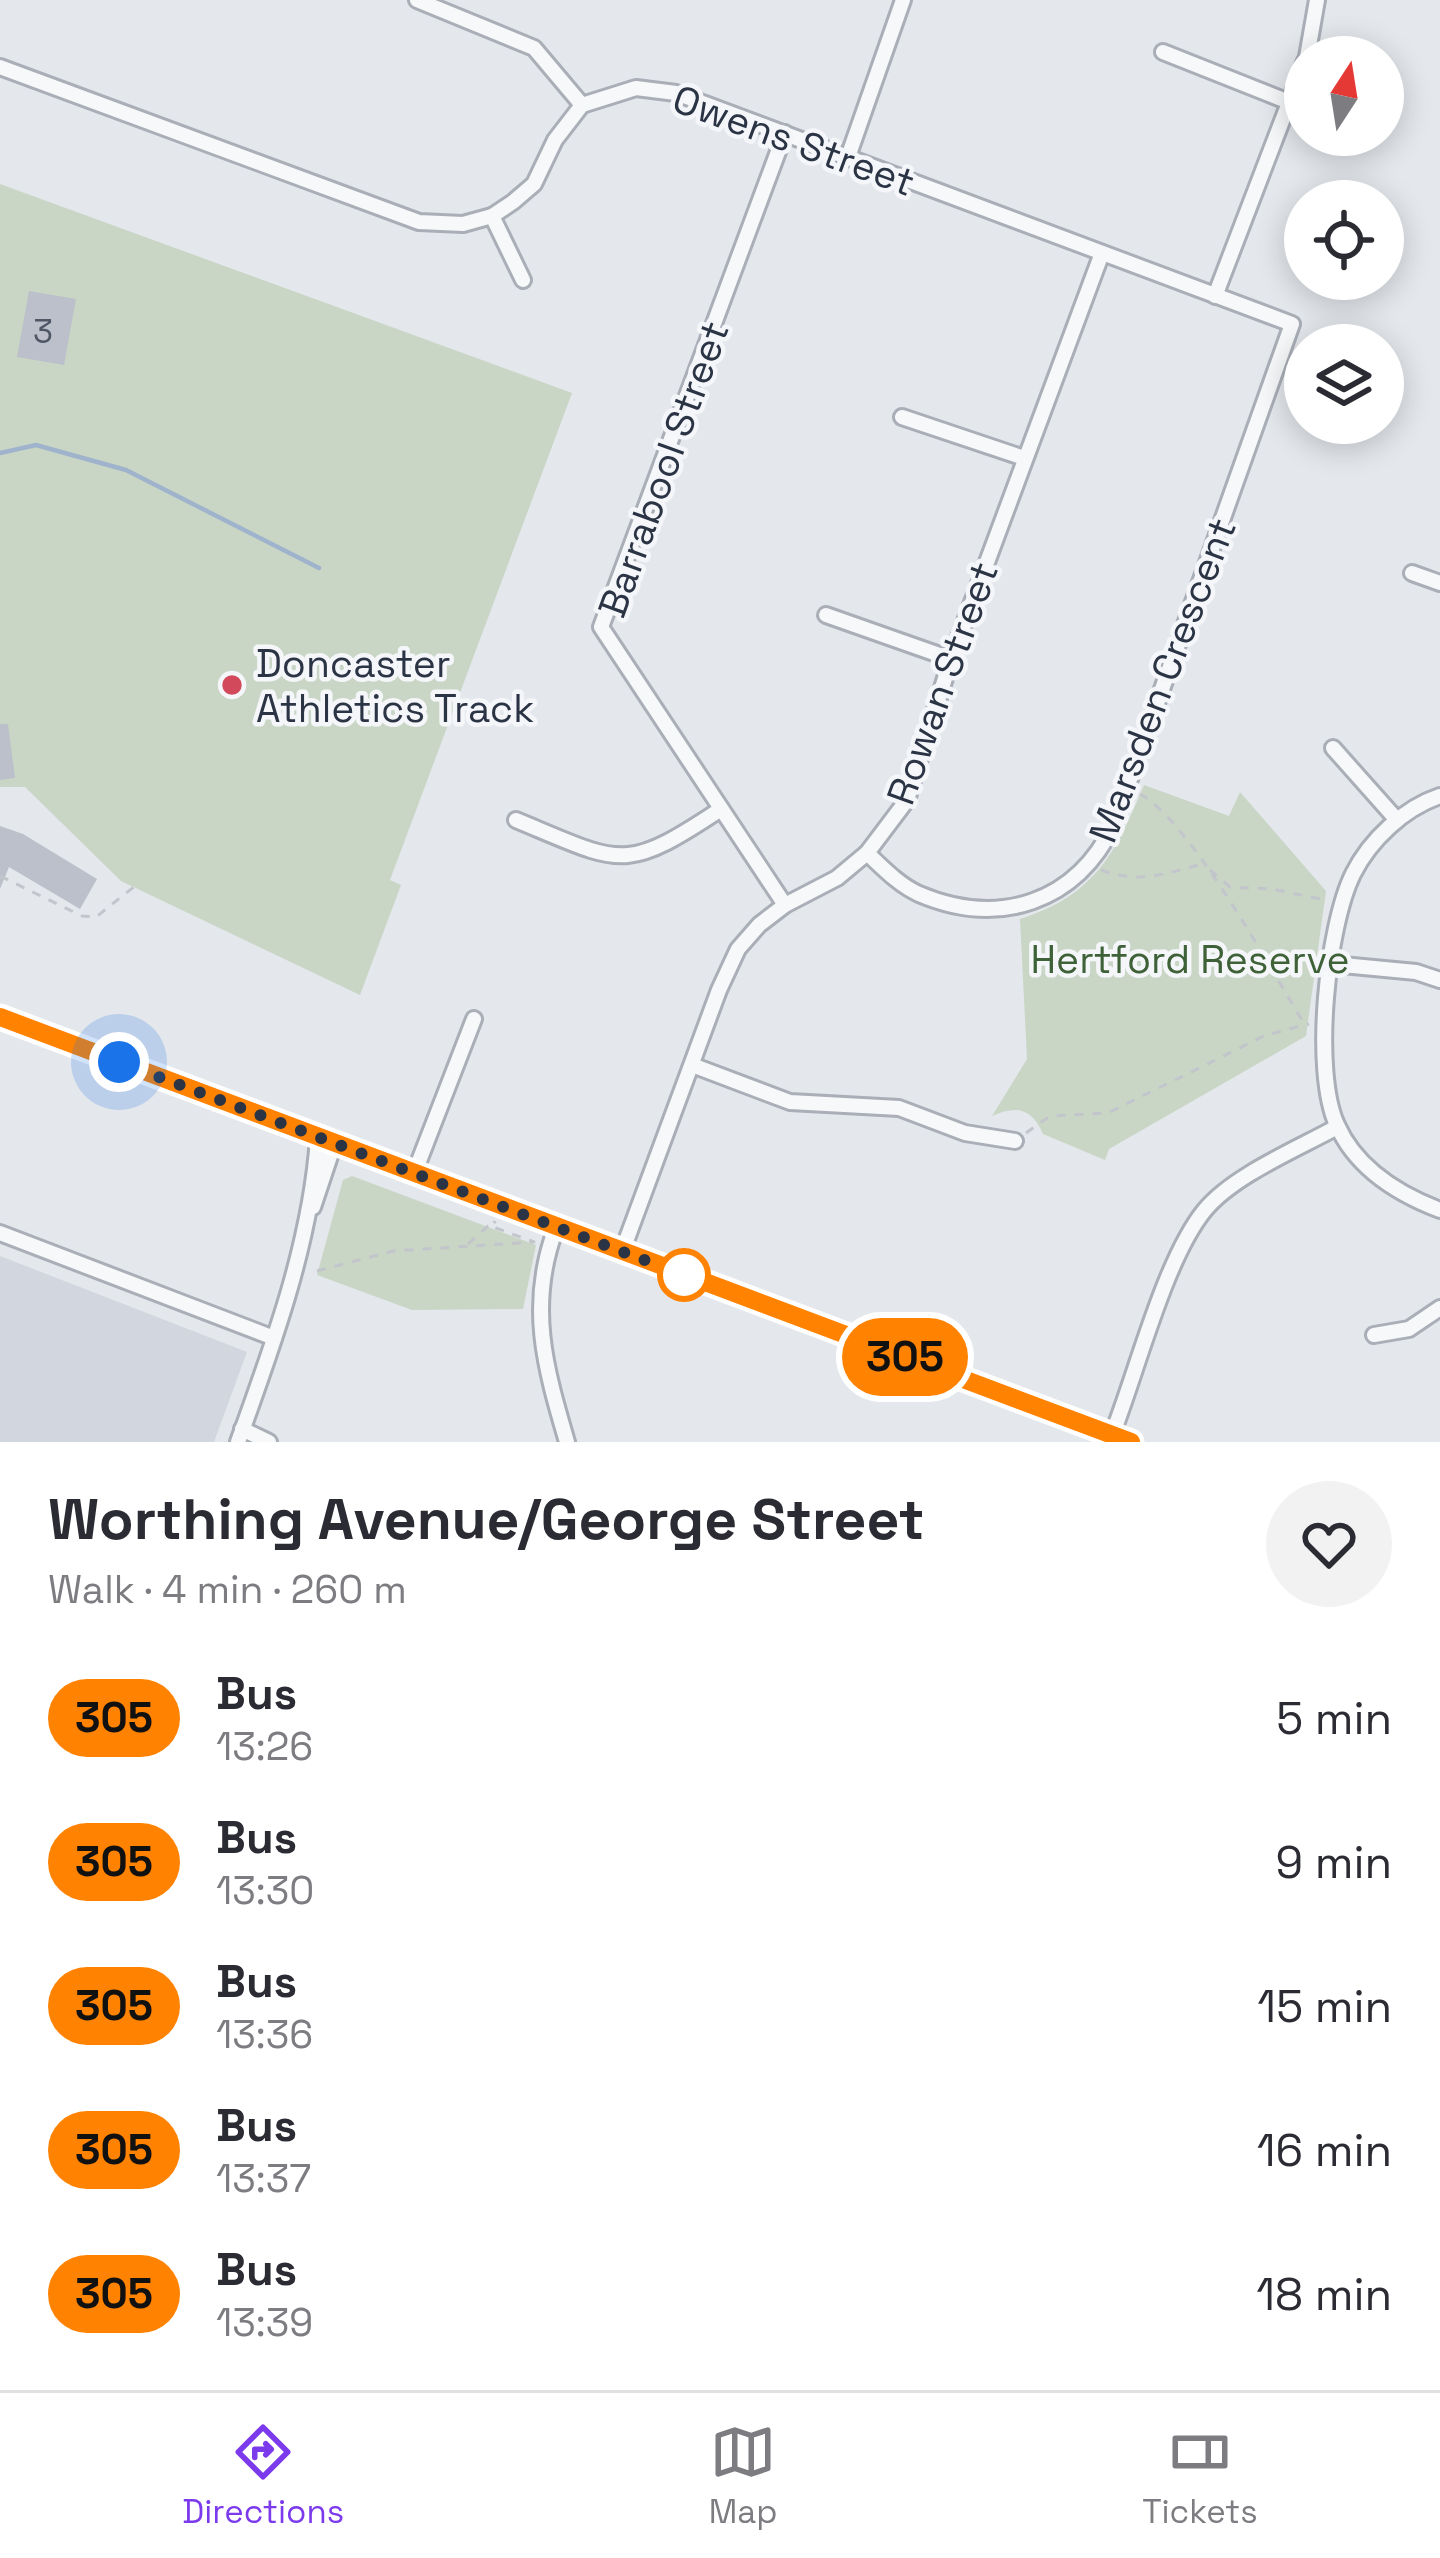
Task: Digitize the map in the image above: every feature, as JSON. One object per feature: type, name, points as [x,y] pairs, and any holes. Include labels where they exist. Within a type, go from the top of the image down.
[{"type":"main road","points":[[0,1017],[1122,1438]]},
{"type":"street","points":[[0,67],[419,222],[464,224],[492,216],[535,184],[555,140],[582,105],[534,48],[418,0]]},
{"type":"street","points":[[848,157],[903,0]]},
{"type":"street","points":[[1310,36],[1317,0]]},
{"type":"street","points":[[1163,52],[1284,99]]},
{"type":"street","name":"Owens Street","points":[[582,105],[636,88],[676,93],[1292,324]]},
{"type":"street","points":[[1215,296],[1284,114]]},
{"type":"street","name":"Barrabool Street","points":[[784,905],[601,628],[785,134]]},
{"type":"street","points":[[492,216],[523,280]]},
{"type":"street","name":"Rowan Street","points":[[622,1252],[738,949],[784,905],[837,878],[867,853],[907,800],[951,659],[1102,253]]},
{"type":"street","name":"Marsden Crescent","points":[[867,853],[915,892],[958,907],[1000,910],[1055,892],[1100,854],[1284,346]]},
{"type":"street","points":[[902,417],[1024,458]]},
{"type":"street","points":[[1412,573],[1440,583]]},
{"type":"street","points":[[826,615],[951,659]]},
{"type":"street","points":[[1333,748],[1397,820]]},
{"type":"street","points":[[1440,796],[1397,820],[1354,870],[1341,903],[1322,1058],[1337,1127],[1361,1161],[1405,1197],[1440,1210]]},
{"type":"street","points":[[516,820],[598,854],[635,858],[668,844],[721,808]]},
{"type":"street","points":[[1332,964],[1416,972],[1440,980]]},
{"type":"street","points":[[414,1174],[474,1019]]},
{"type":"street","points":[[692,1065],[790,1102],[899,1108],[964,1133],[1015,1141]]},
{"type":"street","points":[[1122,1438],[1182,1245],[1205,1209],[1233,1185],[1337,1127]]},
{"type":"street","points":[[269,1442],[240,1438],[307,1220],[327,1174],[326,1141]]},
{"type":"street","points":[[561,1230],[546,1275],[540,1319],[542,1349],[567,1442]]},
{"type":"street","points":[[0,1233],[274,1338]]},
{"type":"street","points":[[1374,1335],[1409,1329],[1440,1308]]},
{"type":"path","points":[[1127,787],[1157,804],[1203,864],[1305,1025]]},
{"type":"path","points":[[1088,865],[1125,879],[1148,879],[1203,864]]},
{"type":"path","points":[[1203,864],[1230,886],[1341,903]]},
{"type":"path","points":[[0,877],[82,916],[96,917],[135,886]]},
{"type":"path","points":[[1015,1141],[1050,1116],[1108,1113],[1264,1036],[1325,1024]]},
{"type":"path","points":[[317,1271],[393,1251],[533,1242],[493,1227]]},
{"type":"shaded area","points":[[0,1256],[247,1352],[214,1442],[0,1442]]},
{"type":"green space","points":[[0,184],[572,393],[390,880],[401,885],[360,995],[121,881],[25,787],[0,787]]},
{"type":"green space","name":"Hertford Reserve","points":[[1144,785],[1229,816],[1240,792],[1326,891],[1306,1036],[1109,1149],[1105,1160],[1043,1134],[1022,1111],[992,1116],[1027,1059],[1020,919],[1067,898],[1099,869],[1123,832]]},
{"type":"green space","points":[[352,1176],[536,1245],[523,1309],[412,1310],[317,1275],[343,1180]]},
{"type":"building","points":[[29,291],[76,299],[64,365],[17,357]]},
{"type":"building","points":[[0,724],[8,724],[15,778],[0,780]]},
{"type":"building","points":[[0,826],[23,834],[97,879],[80,909],[9,867],[0,889]]},
{"type":"waterway","points":[[0,453],[36,445],[126,470],[319,568]]},
{"type":"bus line","name":"305","points":[[0,1017],[1131,1442]]},
{"type":"place","name":"Doncaster Athletics Track","points":[[232,685]]},
{"type":"route","points":[[119,1062],[684,1275]]}]
